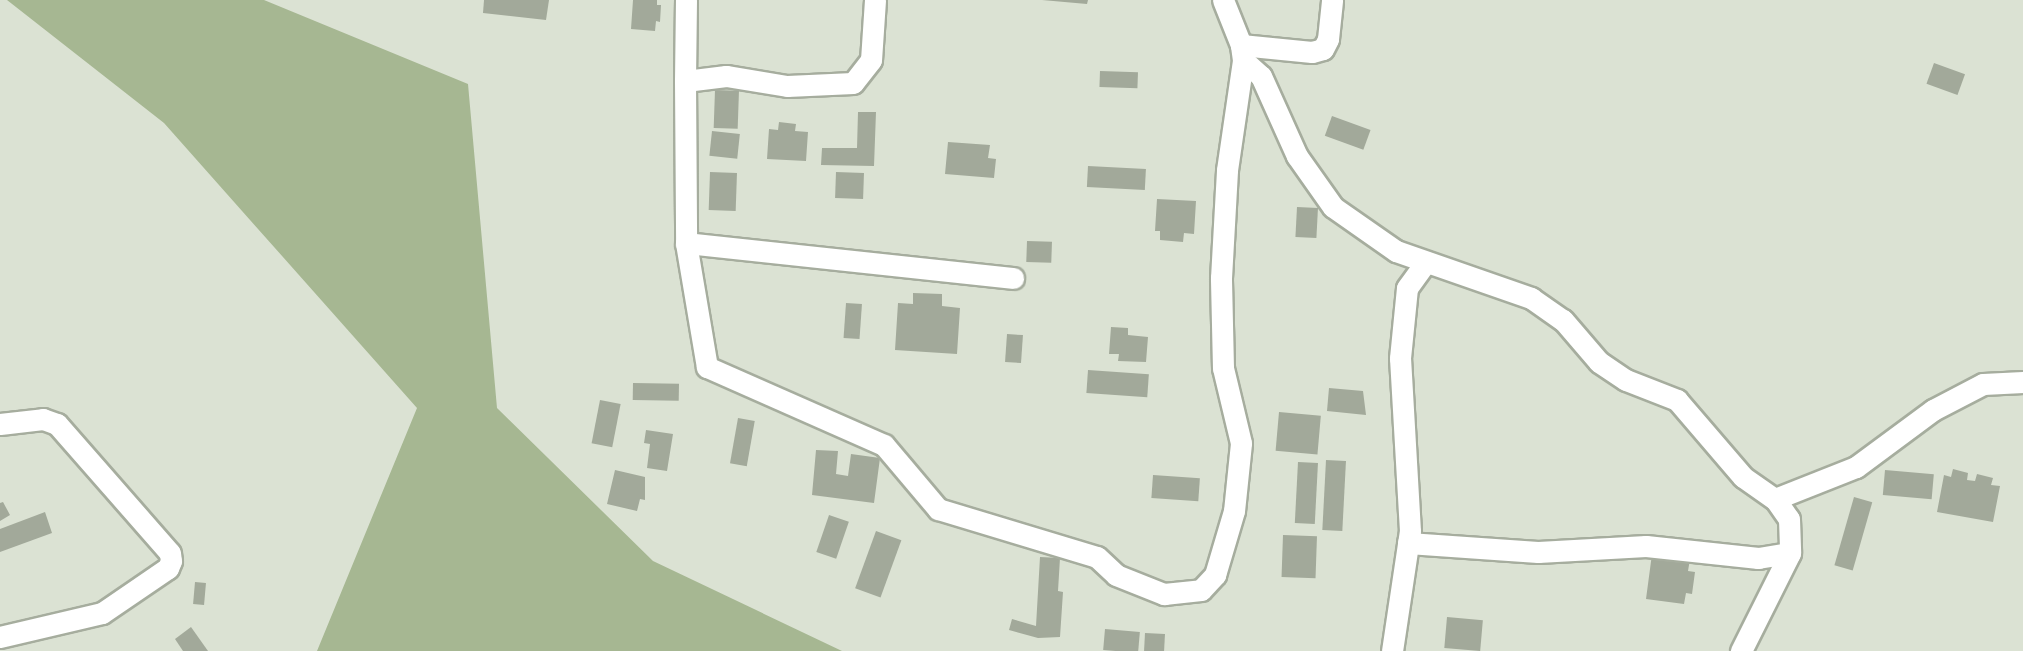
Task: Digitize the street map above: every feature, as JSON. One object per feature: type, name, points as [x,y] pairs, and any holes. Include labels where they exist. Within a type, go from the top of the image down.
[{"type":"street","points":[[686,0],[686,243],[707,367],[884,445],[938,508],[1097,557],[1116,575],[1164,594],[1201,590],[1215,575],[1234,511],[1241,443],[1223,368],[1221,278],[1227,170],[1242,52]]},
{"type":"street","points":[[686,81],[726,76],[787,86],[853,82],[871,60],[875,0]]},
{"type":"street","points":[[1223,0],[1242,52],[1261,76],[1297,156],[1334,207],[1395,251],[1531,298],[1563,320],[1599,362],[1626,380],[1677,400],[1736,469],[1775,499],[1789,519],[1790,553],[1741,651]]},
{"type":"street","points":[[1242,52],[1312,52],[1323,49],[1328,39],[1332,0]]},
{"type":"street","points":[[686,243],[1013,279]]},
{"type":"street","points":[[1392,651],[1408,543],[1400,358],[1407,288],[1426,262]]},
{"type":"street","points":[[1775,499],[1856,467],[1933,410],[1983,384],[2023,382]]},
{"type":"street","points":[[0,424],[43,419],[57,424],[170,553],[171,561],[168,568],[102,613],[0,638]]},
{"type":"street","points":[[1408,543],[1538,552],[1646,546],[1758,558],[1790,553]]},
{"type":"green space","points":[[7,0],[264,0],[468,84],[497,408],[653,561],[842,651],[317,651],[417,408],[164,123]]},
{"type":"building","points":[[484,0],[549,0],[546,20],[483,13]]},
{"type":"building","points":[[633,0],[657,0],[657,5],[661,5],[660,22],[656,21],[655,31],[631,29]]},
{"type":"building","points":[[1042,0],[1088,0],[1087,4]]},
{"type":"building","points":[[1934,63],[1965,74],[1957,95],[1926,84]]},
{"type":"building","points":[[1100,71],[1138,72],[1137,88],[1099,87]]},
{"type":"building","points":[[715,90],[739,91],[738,129],[714,128]]},
{"type":"building","points":[[858,112],[876,112],[874,166],[821,165],[822,148],[857,148]]},
{"type":"building","points":[[1332,116],[1371,130],[1363,150],[1325,136]]},
{"type":"building","points":[[779,122],[796,124],[795,131],[808,132],[806,161],[767,159],[769,129],[778,130]]},
{"type":"building","points":[[712,131],[740,134],[737,159],[709,156]]},
{"type":"building","points":[[948,142],[990,145],[988,158],[996,159],[994,178],[945,174]]},
{"type":"building","points":[[1088,166],[1146,169],[1145,190],[1087,187]]},
{"type":"building","points":[[710,172],[737,173],[736,211],[709,210]]},
{"type":"building","points":[[836,172],[864,173],[863,199],[835,198]]},
{"type":"building","points":[[1157,199],[1196,201],[1194,234],[1184,233],[1183,242],[1160,240],[1160,231],[1155,231]]},
{"type":"building","points":[[1297,207],[1318,208],[1316,238],[1295,237]]},
{"type":"building","points":[[1027,241],[1052,242],[1051,263],[1026,262]]},
{"type":"building","points":[[913,293],[942,294],[942,306],[960,308],[957,354],[895,350],[898,303],[913,304]]},
{"type":"building","points":[[846,303],[862,304],[860,339],[844,338]]},
{"type":"building","points":[[1111,327],[1128,328],[1128,335],[1148,337],[1146,362],[1118,361],[1119,354],[1109,354]]},
{"type":"building","points":[[1007,334],[1023,335],[1021,363],[1005,362]]},
{"type":"building","points":[[1088,370],[1149,374],[1147,397],[1086,393]]},
{"type":"building","points":[[633,383],[679,384],[679,401],[633,400]]},
{"type":"building","points":[[1329,388],[1363,391],[1366,415],[1327,411]]},
{"type":"building","points":[[600,400],[621,404],[612,447],[592,443]]},
{"type":"building","points":[[1279,412],[1321,416],[1317,455],[1276,451]]},
{"type":"building","points":[[738,418],[755,421],[747,466],[730,463]]},
{"type":"building","points":[[646,430],[673,434],[667,471],[647,468],[650,444],[644,443]]},
{"type":"building","points":[[816,450],[838,451],[836,474],[848,476],[851,454],[880,458],[874,503],[812,495]]},
{"type":"building","points":[[1326,460],[1346,461],[1342,531],[1322,530]]},
{"type":"building","points":[[1298,462],[1318,463],[1315,524],[1295,523]]},
{"type":"building","points":[[1953,469],[1968,473],[1967,480],[1975,481],[1977,474],[1993,478],[1991,485],[2000,486],[1993,522],[1937,512],[1944,475],[1951,477]]},
{"type":"building","points":[[615,470],[645,477],[645,500],[640,499],[637,511],[607,504]]},
{"type":"building","points":[[1885,470],[1934,474],[1932,499],[1883,495]]},
{"type":"building","points":[[1153,475],[1200,478],[1198,501],[1151,498]]},
{"type":"building","points":[[1854,497],[1872,502],[1853,570],[1834,565]]},
{"type":"building","points":[[3,502],[10,515],[0,521],[0,503]]},
{"type":"building","points":[[45,512],[52,533],[0,552],[0,529]]},
{"type":"building","points":[[829,515],[849,522],[836,559],[816,552]]},
{"type":"building","points":[[876,531],[901,540],[881,598],[855,588]]},
{"type":"building","points":[[1283,535],[1317,536],[1316,578],[1282,577]]},
{"type":"building","points":[[1652,554],[1690,559],[1688,571],[1695,572],[1692,594],[1686,593],[1684,604],[1646,599]]},
{"type":"building","points":[[1040,557],[1060,558],[1058,591],[1063,592],[1060,637],[1038,638],[1009,630],[1012,619],[1036,626]]},
{"type":"building","points":[[195,582],[206,583],[204,605],[193,604]]},
{"type":"building","points":[[1447,617],[1483,620],[1480,651],[1444,648]]},
{"type":"building","points":[[191,627],[208,651],[183,651],[175,639]]},
{"type":"building","points":[[1105,629],[1140,632],[1138,651],[1103,650]]},
{"type":"building","points":[[1145,633],[1165,634],[1164,651],[1144,651]]}]
